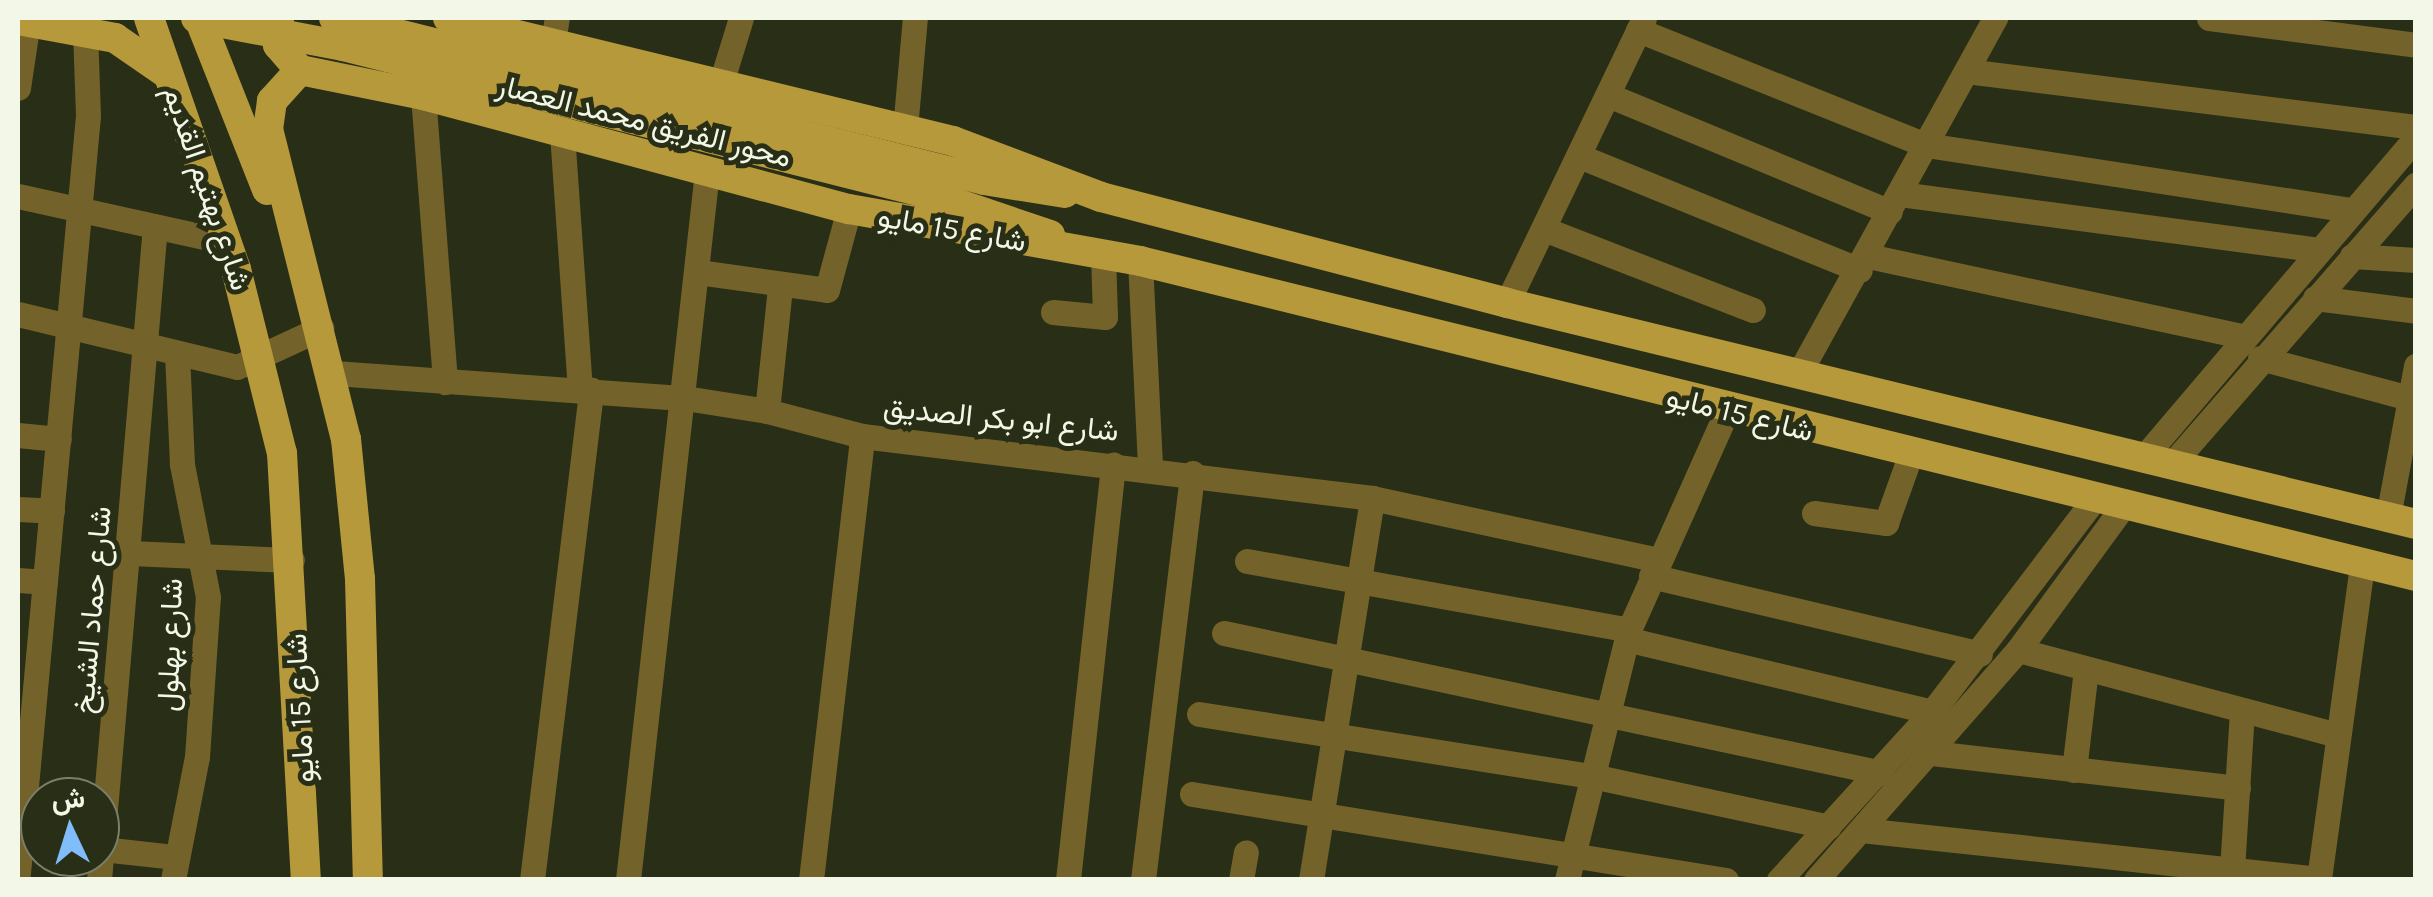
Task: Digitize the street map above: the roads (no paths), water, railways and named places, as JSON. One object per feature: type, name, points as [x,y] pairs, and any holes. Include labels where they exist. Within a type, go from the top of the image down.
[{"type":"main road","name":"شارع بهتيم القديم","points":[[149,18],[228,242],[264,359]]},
{"type":"main road","name":"شارع بهتيم القديم","points":[[197,18],[321,328]]},
{"type":"main road","name":"محور الفريق محمد العصار","points":[[197,18],[343,46],[854,174],[1007,218],[1094,252]]},
{"type":"main road","points":[[278,18],[278,45],[300,70]]},
{"type":"main road","name":"محور الفريق محمد العصار","points":[[334,18],[984,180],[1100,197]]},
{"type":"main road","name":"شارع 15 مايو","points":[[448,18],[555,30],[721,84],[984,150],[1100,197],[1507,303],[2402,521]]},
{"type":"main road","points":[[22,20],[93,24],[128,44],[167,74]]},
{"type":"main road","name":"شارع 15 مايو","points":[[368,880],[357,523],[334,373],[268,129],[272,101],[300,70],[423,95],[848,209],[1140,261],[1727,411],[2416,576]]},
{"type":"main road","name":"شارع 15 مايو","points":[[264,359],[282,453],[292,560],[306,880]]},
{"type":"street","points":[[721,84],[741,18]]},
{"type":"street","points":[[905,129],[915,18]]},
{"type":"street","points":[[1798,375],[1864,263],[1995,18]]},
{"type":"street","points":[[2209,18],[2416,45]]},
{"type":"street","points":[[18,88],[22,20]]},
{"type":"street","points":[[18,873],[28,663],[46,582],[93,24]]},
{"type":"street","points":[[1507,303],[1641,24],[1926,146],[2352,210]]},
{"type":"street","points":[[1966,71],[2416,127]]},
{"type":"street","points":[[423,95],[445,382]]},
{"type":"street","points":[[1608,95],[1895,203],[2317,250]]},
{"type":"street","points":[[532,880],[585,390],[562,133]]},
{"type":"street","points":[[2158,461],[2242,336],[2416,137]]},
{"type":"street","points":[[1579,156],[1864,263],[2242,336]]},
{"type":"street","points":[[628,880],[707,171]]},
{"type":"street","points":[[2158,461],[2260,358],[2416,184]]},
{"type":"street","points":[[18,196],[228,242]]},
{"type":"street","points":[[698,272],[780,287],[828,290],[848,209]]},
{"type":"street","name":"شارع حماد الشيخ","points":[[109,777],[150,346],[156,226]]},
{"type":"street","points":[[1544,228],[1753,310]]},
{"type":"street","points":[[1053,312],[1105,317],[1094,252]]},
{"type":"street","points":[[2352,256],[2416,260]]},
{"type":"street","points":[[1140,261],[1150,468]]},
{"type":"street","points":[[767,411],[780,287]]},
{"type":"street","points":[[2315,298],[2416,312]]},
{"type":"street","points":[[18,314],[237,367],[264,359],[321,328]]},
{"type":"street","name":"شارع بهلول","points":[[173,868],[196,757],[205,556],[182,464],[177,352]]},
{"type":"street","points":[[2260,358],[2409,398]]},
{"type":"street","points":[[2402,521],[2409,398],[2415,367]]},
{"type":"street","name":"شارع ابو بكر الصديق","points":[[334,373],[684,398],[767,411],[862,436],[1192,472],[1372,498],[1980,654]]},
{"type":"street","points":[[1567,880],[1627,635],[1727,411]]},
{"type":"street","points":[[18,435],[59,440]]},
{"type":"street","points":[[810,880],[862,436]]},
{"type":"street","points":[[1814,513],[1886,523],[1910,456]]},
{"type":"street","points":[[1068,880],[1113,464]]},
{"type":"street","points":[[1143,880],[1192,472]]},
{"type":"street","points":[[1311,880],[1372,498]]},
{"type":"street","points":[[1816,880],[1932,754],[2018,650],[2108,504]]},
{"type":"street","points":[[1779,880],[1882,772],[2108,504]]},
{"type":"street","points":[[18,508],[52,512]]},
{"type":"street","points":[[130,553],[292,560]]},
{"type":"street","points":[[1248,561],[1627,635],[1932,712]]},
{"type":"street","points":[[1861,830],[2320,880],[2362,564]]},
{"type":"street","points":[[18,580],[46,582]]},
{"type":"street","points":[[1224,634],[1882,772]]},
{"type":"street","points":[[2018,650],[2338,736]]},
{"type":"street","points":[[2074,770],[2086,668]]},
{"type":"street","points":[[2232,870],[2242,712]]},
{"type":"street","points":[[1199,714],[1592,776],[1830,827]]},
{"type":"street","points":[[1932,754],[2238,788]]},
{"type":"street","points":[[1192,794],[1573,852],[1726,880]]},
{"type":"street","points":[[1242,880],[1246,852]]},
{"type":"street","points":[[120,854],[173,868]]}]
